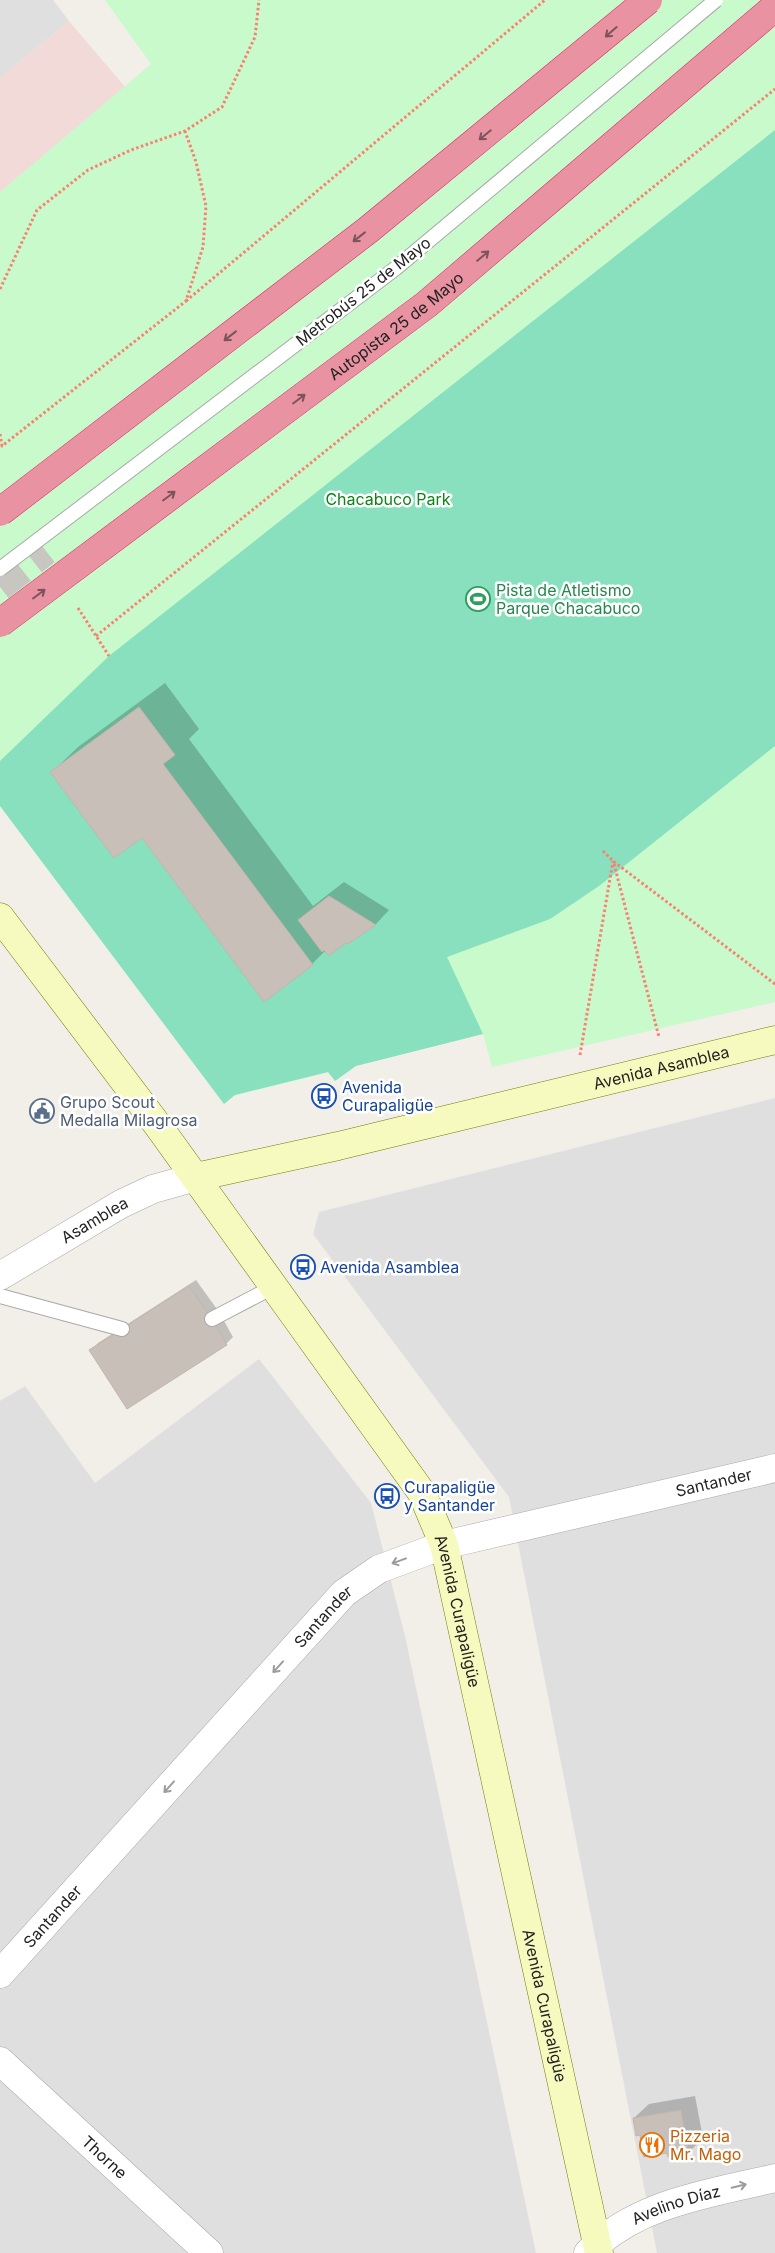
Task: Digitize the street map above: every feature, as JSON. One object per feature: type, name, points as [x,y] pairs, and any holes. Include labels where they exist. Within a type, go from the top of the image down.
[{"type":"highway","points":[[0,512],[368,230],[648,0]]},
{"type":"highway","name":"Autopista 25 de Mayo","points":[[0,623],[427,304],[775,7]]},
{"type":"main road","name":"Avenida Curapaligüe","points":[[0,917],[196,1177],[422,1493],[444,1545],[595,2250]]},
{"type":"main road","name":"Avenida Asamblea","points":[[196,1177],[338,1146],[775,1040]]},
{"type":"street","name":"Asamblea","points":[[0,1276],[121,1204],[153,1189],[196,1177]]},
{"type":"street","name":"Santander","points":[[0,1974],[344,1593],[379,1568],[444,1545],[775,1468]]},
{"type":"street","name":"Thorne","points":[[0,2061],[209,2253]]},
{"type":"street","name":"Avelino Díaz","points":[[595,2250],[643,2214],[698,2196],[775,2178]]},
{"type":"lane","name":"Metrobús 25 de Mayo","points":[[0,569],[396,268],[716,0]]},
{"type":"lane","points":[[212,1319],[275,1286]]},
{"type":"lane","points":[[0,1296],[122,1329]]},
{"type":"path","points":[[0,289],[36,210],[88,170],[131,150],[185,131],[222,107],[255,37],[259,0]]},
{"type":"path","points":[[0,434],[2,446],[186,301],[545,0]]},
{"type":"path","points":[[96,636],[775,89]]},
{"type":"path","points":[[185,131],[196,162],[206,206],[203,247],[186,301]]},
{"type":"path","points":[[78,608],[109,656]]},
{"type":"path","points":[[603,851],[613,861],[775,984]]},
{"type":"path","points":[[613,861],[666,1066]]},
{"type":"path","points":[[574,1088],[613,861]]},
{"type":"shaded area","points":[[0,0],[53,0],[69,21],[0,78]]},
{"type":"shaded area","points":[[69,21],[126,88],[0,192],[0,78]]},
{"type":"shaded area","points":[[775,1098],[775,2253],[657,2253],[509,1497],[313,1234],[319,1212]]},
{"type":"shaded area","points":[[259,1359],[371,1503],[405,1636],[536,2253],[0,2253],[0,1401],[25,1386],[95,1483]]},
{"type":"green space","name":"Chacabuco Park","points":[[105,0],[775,0],[775,1002],[492,1067],[483,1034],[233,1096],[215,1089],[0,806],[0,192],[151,64]]},
{"type":"green space","name":"Pista de Atletismo Parque Chacabuco","points":[[775,130],[775,746],[599,886],[550,919],[447,957],[483,1034],[356,1066],[335,1081],[328,1072],[235,1095],[224,1104],[0,806],[0,761],[109,656]]},
{"type":"building","points":[[139,707],[175,755],[163,764],[313,965],[264,1002],[142,838],[114,858],[50,772]]},
{"type":"building","points":[[329,896],[376,925],[329,956],[324,950],[322,952],[298,920]]},
{"type":"building","points":[[189,1286],[227,1345],[127,1409],[89,1350]]},
{"type":"building","points":[[681,2110],[689,2154],[668,2157],[667,2153],[644,2157],[640,2135],[636,2136],[633,2118]]},
{"type":"tunnel","points":[[0,587],[46,551]]},
{"type":"place","name":"Pista de Atletismo Parque Chacabuco","points":[[478,599]]},
{"type":"place","name":"Avenida Curapaligüe","points":[[324,1096]]},
{"type":"place","name":"Grupo Scout Medalla Milagrosa","points":[[42,1111]]},
{"type":"place","name":"Avenida Asamblea","points":[[303,1267]]},
{"type":"place","name":"Curapaligüe y Santander","points":[[387,1496]]},
{"type":"place","name":"Pizzeria Mr. Mago","points":[[652,2145]]}]
